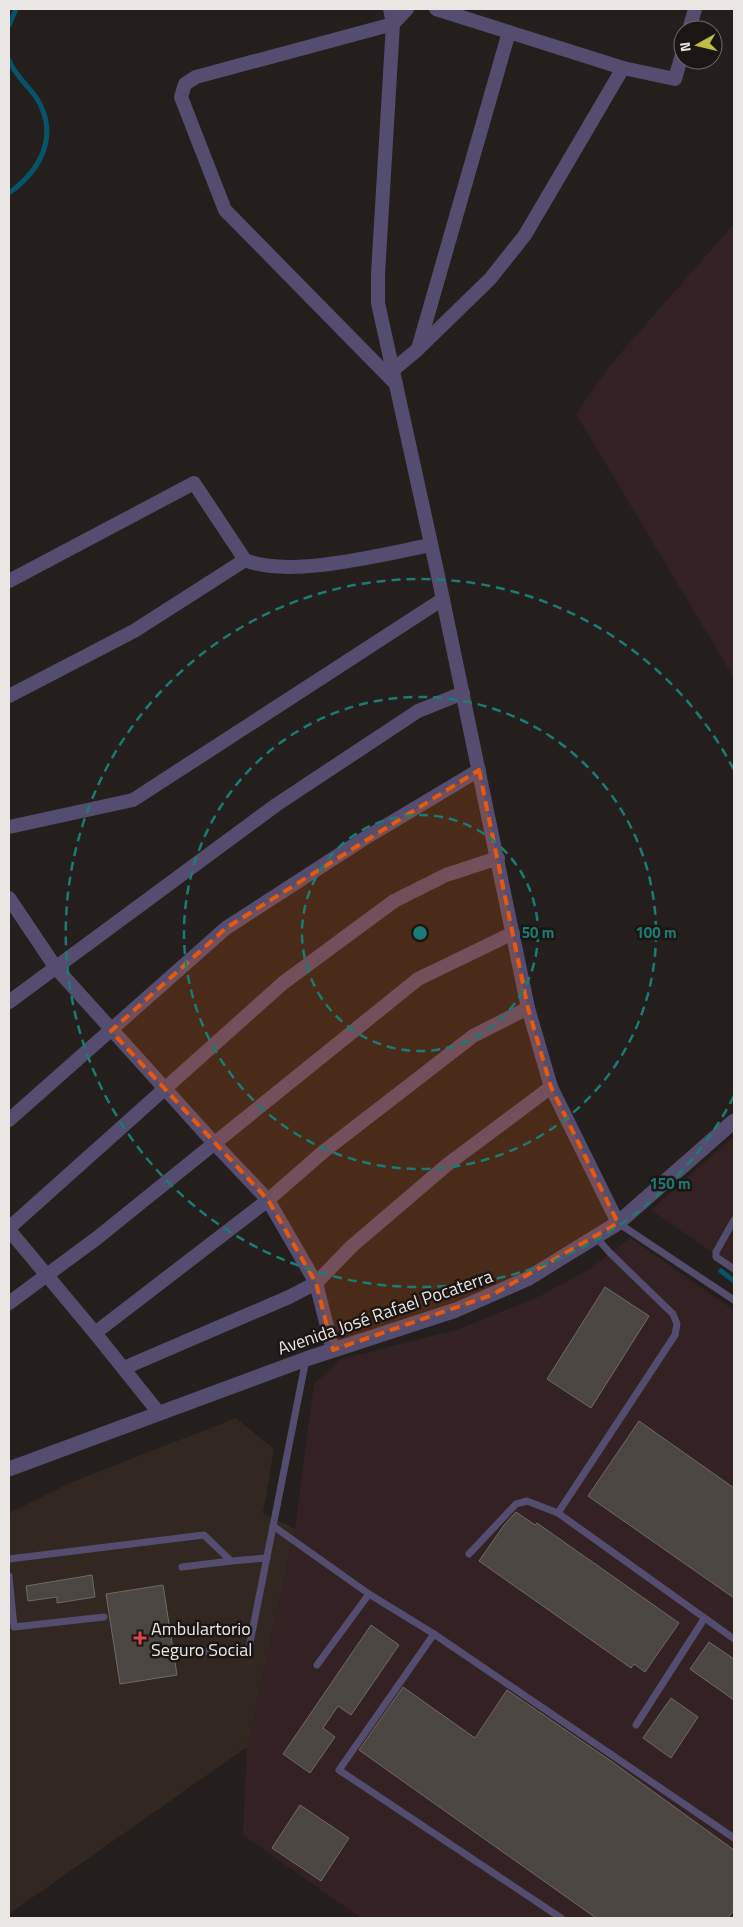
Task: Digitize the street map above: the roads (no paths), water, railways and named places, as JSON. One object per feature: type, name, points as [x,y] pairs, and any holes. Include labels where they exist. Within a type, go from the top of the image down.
[{"type":"street","points":[[390,9],[393,24],[378,274],[378,303],[443,599],[528,1008],[551,1087],[618,1223]]},
{"type":"street","points":[[396,384],[225,210],[181,97],[185,84],[196,77],[393,24],[407,9]]},
{"type":"street","points":[[436,9],[623,68],[675,80],[678,70]]},
{"type":"street","points":[[418,350],[509,32]]},
{"type":"street","points":[[393,370],[418,350],[490,279],[525,235],[623,68]]},
{"type":"street","points":[[9,581],[194,483],[245,560],[256,565],[315,567],[431,545]]},
{"type":"street","points":[[9,696],[134,631],[245,560]]},
{"type":"street","points":[[9,828],[133,800],[443,599]]},
{"type":"street","points":[[9,1002],[276,805],[418,711],[463,693]]},
{"type":"street","points":[[9,1120],[226,928],[362,840],[479,770]]},
{"type":"street","points":[[158,1413],[124,1368],[9,1229],[283,983],[394,902],[446,875],[498,858]]},
{"type":"street","points":[[9,898],[56,968],[111,1031],[268,1200],[316,1283],[333,1350]]},
{"type":"street","points":[[9,1303],[48,1276],[418,979],[513,933]]},
{"type":"street","points":[[95,1333],[268,1200],[323,1152],[473,1036],[528,1008]]},
{"type":"street","points":[[124,1368],[289,1297],[316,1283],[352,1246],[448,1164],[551,1087]]},
{"type":"street","name":"Avenida José Rafael Pocaterra","points":[[9,1469],[306,1359],[456,1310],[528,1279],[618,1223],[734,1121]]},
{"type":"lane","points":[[734,1220],[716,1252],[716,1257],[734,1269]]},
{"type":"lane","points":[[618,1223],[734,1300]]},
{"type":"lane","points":[[558,1513],[675,1335],[677,1324],[673,1314],[596,1237]]},
{"type":"lane","points":[[191,1653],[249,1648],[306,1359]]},
{"type":"lane","points":[[469,1554],[516,1504],[527,1501],[558,1513],[734,1639]]},
{"type":"lane","points":[[273,1526],[369,1594],[434,1634],[734,1838]]},
{"type":"lane","points":[[9,1559],[204,1535],[231,1561]]},
{"type":"lane","points":[[182,1567],[267,1558]]},
{"type":"lane","points":[[9,1576],[14,1627],[104,1616]]},
{"type":"lane","points":[[317,1665],[369,1594]]},
{"type":"lane","points":[[636,1725],[704,1619]]},
{"type":"lane","points":[[434,1634],[339,1770],[561,1918]]},
{"type":"waterway","points":[[9,25],[16,9]]},
{"type":"waterway","points":[[9,60],[17,75],[36,97],[43,111],[46,125],[44,151],[38,163],[30,174],[9,193]]},
{"type":"waterway","points":[[721,1271],[734,1281]]},
{"type":"place","name":"Ambulartorio Seguro Social","points":[[140,1638]]}]
